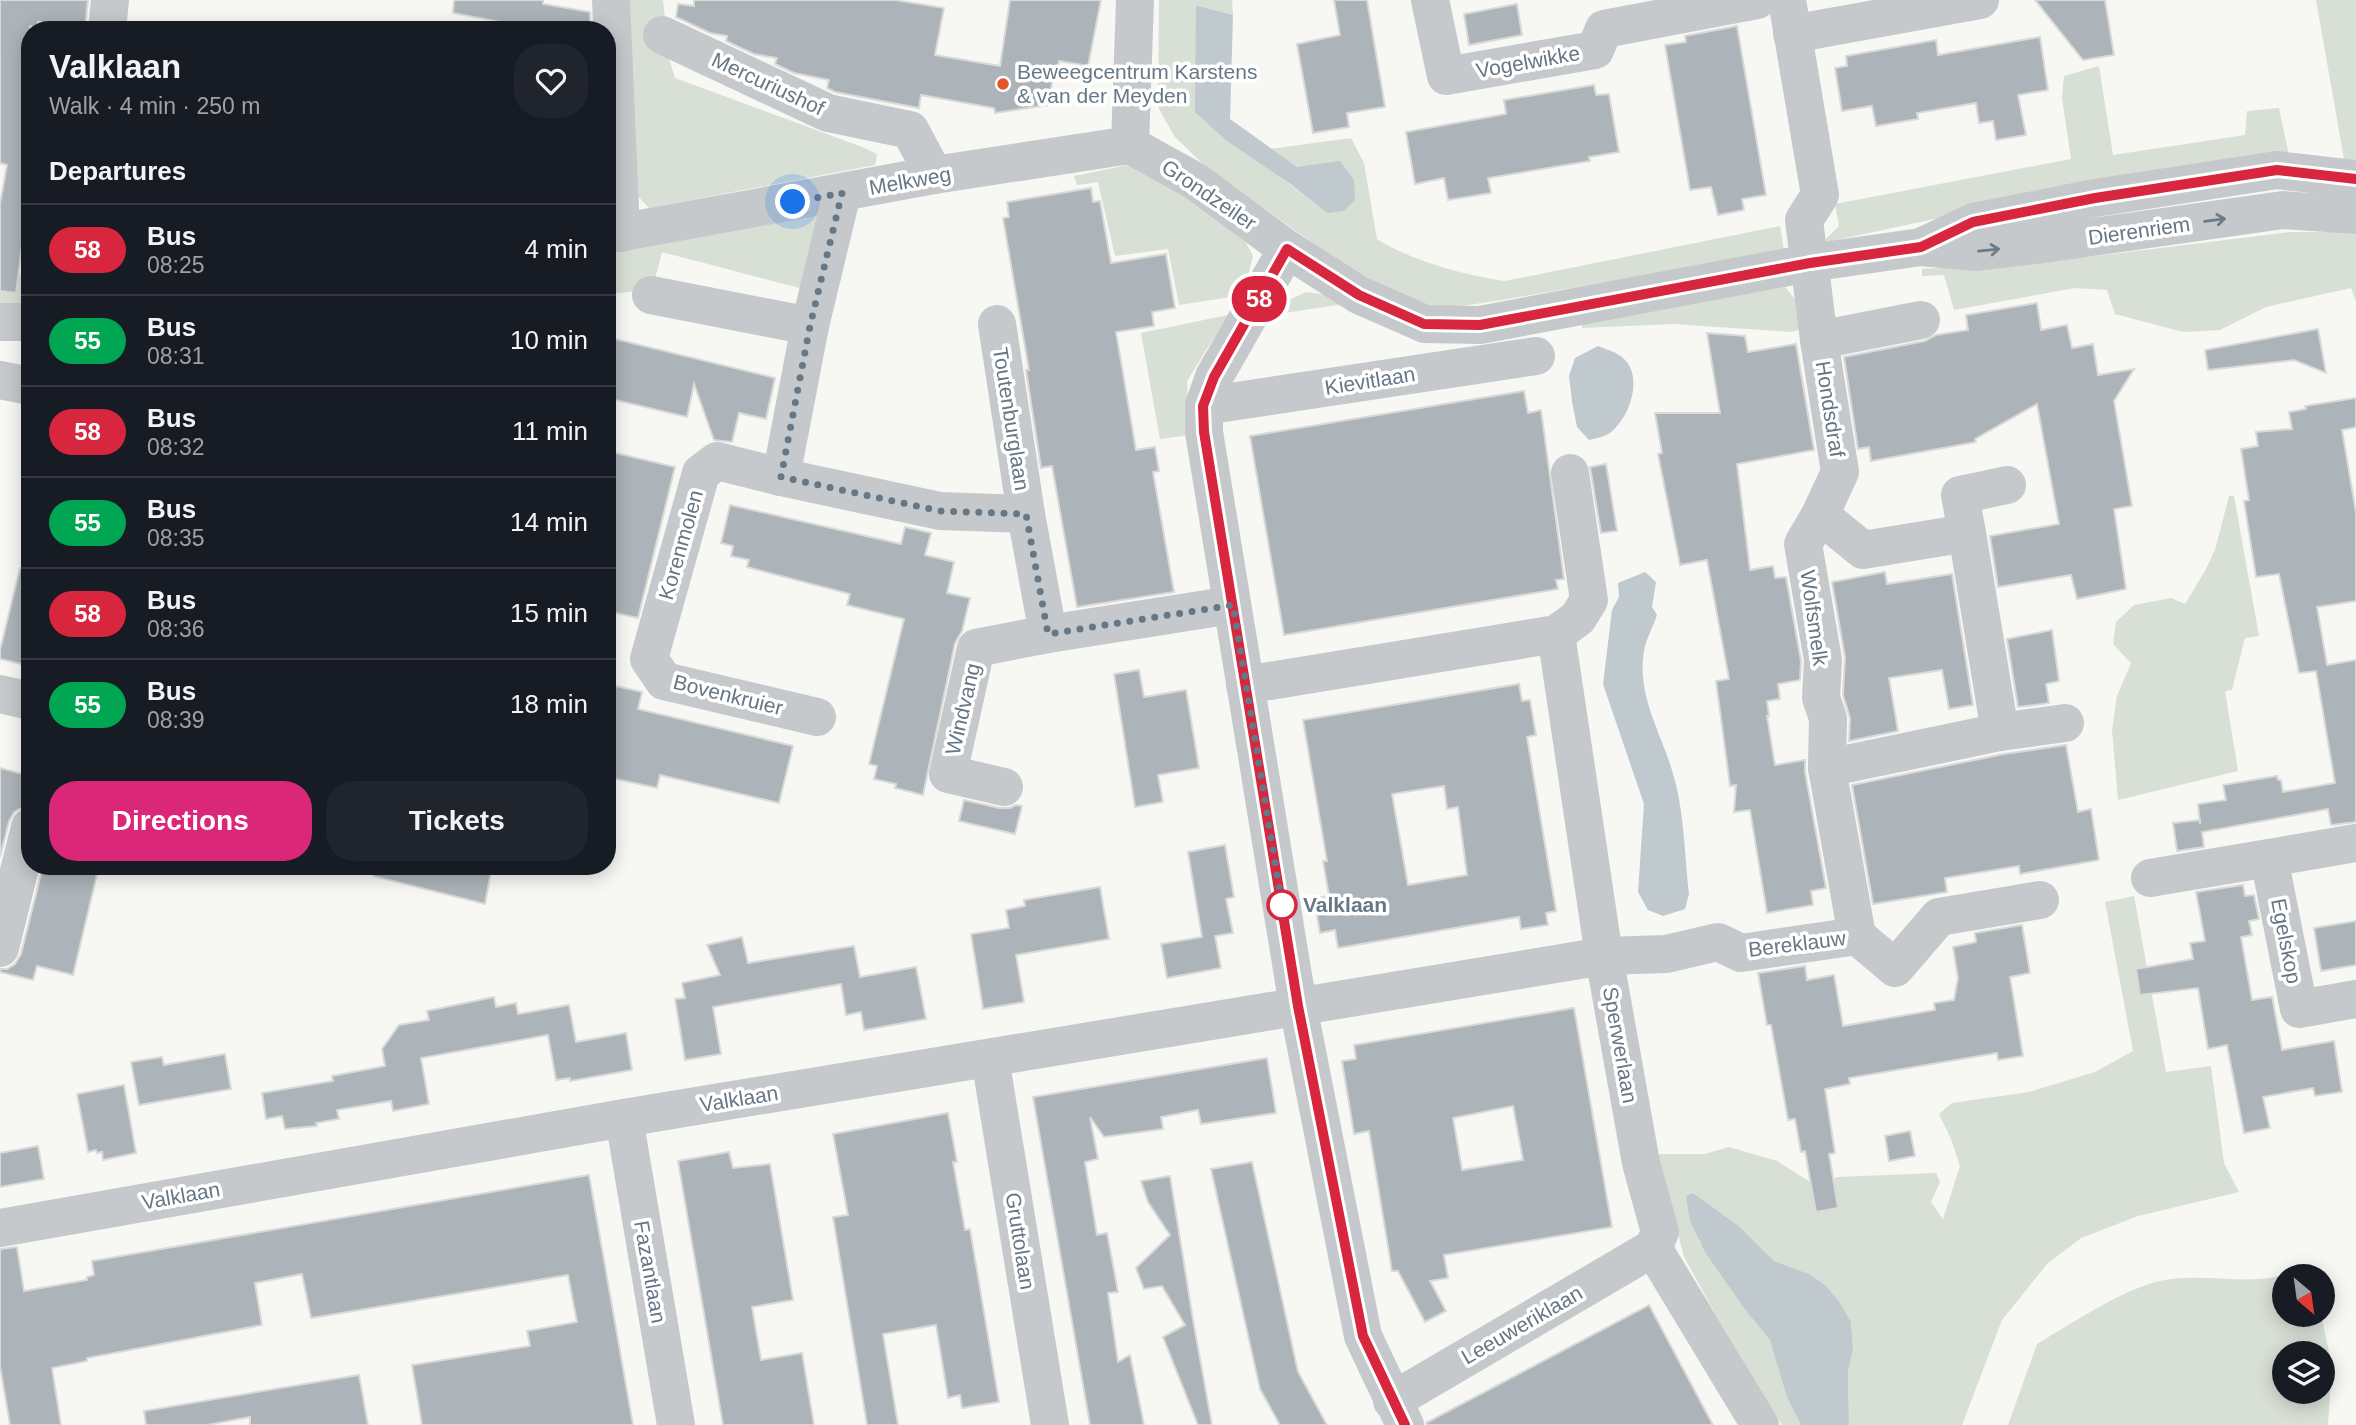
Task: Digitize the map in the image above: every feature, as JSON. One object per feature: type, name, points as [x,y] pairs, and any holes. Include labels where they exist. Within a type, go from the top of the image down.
[{"type":"street","points":[[108,21],[110,0]]},
{"type":"street","points":[[611,0],[611,21]]},
{"type":"street","points":[[1130,145],[1135,0]]},
{"type":"street","name":"Vogelwikke","points":[[1430,0],[1446,76],[1595,50],[1604,29],[1757,0]]},
{"type":"street","points":[[1810,263],[1804,220],[1821,195],[1789,17],[1980,0]]},
{"type":"street","name":"Mercuriushof","points":[[662,35],[828,113],[910,130],[934,175]]},
{"type":"street","name":"Melkweg","points":[[616,234],[934,175],[1130,145]]},
{"type":"street","name":"Grondzeiler","points":[[1130,145],[1195,181],[1287,249]]},
{"type":"street","name":"Dierenriem","points":[[1921,247],[1973,222],[2108,196],[2277,170],[2356,179]]},
{"type":"street","points":[[842,193],[810,326],[781,477],[940,511],[1026,514],[1048,634],[1233,605]]},
{"type":"street","name":"Dierenriem","points":[[1287,249],[1359,295],[1424,324],[1480,325],[1810,263],[1921,247],[1976,252],[2036,246],[2283,210],[2356,215]]},
{"type":"street","points":[[1287,249],[1214,377],[1203,406],[1204,432],[1298,1006],[1363,1336],[1399,1413]]},
{"type":"street","name":"Hondsdraf","points":[[1810,263],[1840,472],[1820,515]]},
{"type":"street","points":[[651,295],[810,326]]},
{"type":"street","points":[[1819,340],[1921,320]]},
{"type":"street","points":[[0,322],[21,322]]},
{"type":"street","name":"Toutenburglaan","points":[[997,324],[1026,514]]},
{"type":"street","name":"Kievitlaan","points":[[1203,406],[1536,356]]},
{"type":"street","points":[[0,380],[21,384]]},
{"type":"street","name":"Korenmolen","points":[[649,659],[701,473],[717,461],[781,477]]},
{"type":"street","points":[[1245,685],[1556,634],[1578,618],[1589,600],[1570,473]]},
{"type":"street","points":[[2000,733],[1960,495],[2007,485]]},
{"type":"street","points":[[1820,515],[1863,550],[1967,533]]},
{"type":"street","name":"Wolfsmelk","points":[[1820,515],[1803,544],[1823,660],[1821,698],[1828,718],[1827,768],[1857,936]]},
{"type":"street","name":"Windvang","points":[[1004,787],[948,774],[976,648],[1048,634]]},
{"type":"street","name":"Sperwerlaan","points":[[1556,634],[1604,956],[1640,1163],[1660,1232],[1653,1248]]},
{"type":"street","name":"Bovenkruier","points":[[649,659],[664,681],[817,717]]},
{"type":"street","points":[[0,694],[21,699]]},
{"type":"street","points":[[1827,768],[2000,733],[2066,723]]},
{"type":"street","points":[[2150,878],[2356,843]]},
{"type":"street","name":"Egelskop","points":[[2269,858],[2299,1009],[2356,999]]},
{"type":"street","points":[[0,948],[21,863]]},
{"type":"street","name":"Bereklauw","points":[[1604,956],[1666,954],[1718,942],[1741,953],[1857,936],[1895,968],[1939,917],[2040,900]]},
{"type":"street","name":"Valklaan","points":[[0,1228],[624,1118],[1604,956]]},
{"type":"street","name":"Gruttolaan","points":[[990,1058],[1050,1425]]},
{"type":"street","name":"Fazantlaan","points":[[624,1118],[676,1425]]},
{"type":"street","points":[[1653,1248],[1760,1425]]},
{"type":"street","name":"Leeuweriklaan","points":[[1399,1413],[1653,1248]]},
{"type":"shaded area","points":[[619,0],[663,0],[669,59],[675,78],[862,147],[877,154],[875,165],[649,208],[637,195]]},
{"type":"shaded area","points":[[1159,0],[1232,0],[1233,15],[1197,5],[1196,112],[1327,213],[1297,167],[1270,149],[1351,138],[1364,163],[1377,239],[1405,254],[1456,271],[1505,281],[1780,226],[1784,251],[1443,309],[1390,292],[1339,262],[1203,164],[1174,136],[1158,107]]},
{"type":"shaded area","points":[[2316,0],[2356,0],[2356,161],[2344,159]]},
{"type":"shaded area","points":[[1196,5],[1233,15],[1230,119],[1297,167],[1340,161],[1354,180],[1355,200],[1344,211],[1327,213],[1289,183],[1227,141],[1195,112]]},
{"type":"shaded area","points":[[2099,66],[2113,155],[2245,135],[2247,111],[2279,108],[2290,160],[1939,218],[1822,243],[1839,226],[1835,204],[2071,159],[2062,98],[2064,76]]},
{"type":"shaded area","points":[[1133,164],[1239,230],[1253,256],[1243,295],[1179,305],[1168,249],[1115,256],[1098,182],[1077,185],[1074,176]]},
{"type":"shaded area","points":[[817,215],[823,225],[807,290],[662,252],[652,290],[616,293],[616,246]]},
{"type":"shaded area","points":[[2290,232],[2348,232],[2356,235],[2356,302],[2351,288],[2266,307],[2220,330],[2183,332],[2115,314],[2107,290],[2075,288],[1954,310],[1944,275],[1922,276],[1922,269],[2096,256]]},
{"type":"shaded area","points":[[21,275],[21,311],[0,311],[0,276]]},
{"type":"shaded area","points":[[1785,287],[1800,305],[1806,328],[1791,332],[1674,324],[1582,328],[1582,321]]},
{"type":"shaded area","points":[[1306,292],[1328,295],[1344,304],[1272,315],[1285,302]]},
{"type":"shaded area","points":[[1228,315],[1187,381],[1190,435],[1160,439],[1141,333]]},
{"type":"shaded area","points":[[1598,346],[1617,354],[1627,363],[1634,383],[1629,406],[1618,426],[1608,434],[1589,440],[1577,427],[1569,376],[1575,358]]},
{"type":"shaded area","points":[[2229,496],[2234,496],[2259,636],[2245,638],[2232,690],[2225,691],[2238,771],[2118,800],[2112,730],[2117,696],[2131,663],[2113,644],[2116,622],[2134,605],[2171,598],[2185,604],[2215,550]]},
{"type":"shaded area","points":[[1645,572],[1656,582],[1652,607],[1657,615],[1644,651],[1644,685],[1678,794],[1689,894],[1685,909],[1663,916],[1648,910],[1638,892],[1644,804],[1603,684],[1612,610],[1619,597],[1618,583]]},
{"type":"shaded area","points":[[2134,896],[2166,1072],[2211,1066],[2224,1163],[2239,1192],[2138,1216],[2081,1238],[2047,1264],[2002,1320],[1962,1425],[1849,1425],[1848,1371],[1853,1348],[1851,1322],[1809,1274],[1774,1261],[1739,1226],[1693,1193],[1699,1241],[1746,1311],[1770,1340],[1801,1425],[1782,1425],[1684,1257],[1658,1154],[1705,1154],[1729,1147],[1777,1161],[1812,1183],[1839,1177],[1936,1173],[1940,1182],[1931,1202],[1943,1219],[1960,1166],[1939,1114],[1952,1103],[2029,1092],[2095,1072],[2133,1051],[2105,902]]},
{"type":"shaded area","points":[[1693,1193],[1739,1226],[1774,1261],[1809,1274],[1826,1286],[1840,1303],[1851,1322],[1853,1349],[1848,1371],[1849,1425],[1801,1425],[1787,1397],[1770,1340],[1705,1252],[1690,1221],[1686,1196]]},
{"type":"shaded area","points":[[2272,1278],[2272,1327],[2324,1327],[2327,1341],[2272,1341],[2272,1404],[2329,1404],[2328,1425],[2008,1425],[2037,1344],[2102,1305],[2138,1288],[2171,1279]]},
{"type":"building","points":[[0,0],[88,0],[86,21],[21,21],[21,253],[16,293],[0,291],[0,204],[7,165],[0,163]]},
{"type":"building","points":[[454,0],[543,0],[543,4],[590,12],[590,21],[495,21],[453,13]]},
{"type":"building","points":[[694,0],[895,0],[944,8],[935,55],[1000,66],[1010,0],[1101,0],[1088,66],[1059,61],[1048,105],[995,113],[994,108],[921,95],[919,108],[835,92],[827,88],[829,80],[794,73],[775,64],[777,58],[754,54],[726,41],[727,36],[710,33],[676,17],[678,4],[694,6]]},
{"type":"building","points":[[1334,0],[1367,0],[1385,107],[1347,113],[1349,127],[1313,133],[1297,44],[1340,35]]},
{"type":"building","points":[[2035,0],[2105,0],[2114,55],[2083,60]]},
{"type":"building","points":[[1517,4],[1522,35],[1469,45],[1464,14]]},
{"type":"building","points":[[1737,26],[1766,195],[1742,199],[1744,210],[1718,215],[1711,187],[1690,190],[1665,45],[1686,42],[1685,36]]},
{"type":"building","points":[[2040,37],[2048,90],[2018,95],[2026,135],[1996,140],[1993,121],[1979,123],[1976,103],[1917,113],[1918,119],[1876,126],[1872,106],[1842,111],[1835,68],[1847,66],[1846,56],[1936,40],[1938,55]]},
{"type":"building","points":[[1594,85],[1596,95],[1609,94],[1619,152],[1589,157],[1590,161],[1488,178],[1491,193],[1448,200],[1444,178],[1415,184],[1406,132],[1506,114],[1504,100]]},
{"type":"building","points":[[1091,188],[1093,202],[1100,201],[1111,263],[1166,254],[1175,308],[1152,312],[1154,326],[1116,332],[1136,450],[1155,447],[1159,471],[1153,472],[1174,592],[1077,607],[1052,466],[1041,468],[1026,370],[1029,370],[1003,218],[1009,217],[1007,202]]},
{"type":"building","points":[[2037,303],[2041,330],[2067,325],[2072,348],[2093,344],[2098,375],[2134,369],[2114,401],[2132,506],[2114,509],[2126,589],[2077,599],[2071,575],[1998,587],[1990,536],[2059,524],[2037,404],[1975,439],[1976,442],[1871,461],[1869,447],[1858,449],[1844,357],[1968,330],[1966,315]]},
{"type":"building","points":[[2318,329],[2326,373],[2294,360],[2208,370],[2205,350]]},
{"type":"building","points":[[1707,333],[1745,336],[1748,352],[1796,344],[1814,450],[1737,464],[1750,570],[1773,566],[1775,578],[1786,577],[1801,661],[1800,680],[1778,684],[1780,699],[1767,701],[1767,716],[1775,765],[1805,760],[1826,888],[1811,891],[1813,905],[1767,913],[1750,810],[1734,812],[1736,785],[1730,786],[1716,681],[1729,679],[1707,560],[1680,565],[1658,454],[1662,453],[1655,413],[1720,413]]},
{"type":"building","points":[[616,339],[775,378],[766,419],[739,413],[732,442],[714,440],[694,384],[687,417],[616,400]]},
{"type":"building","points":[[1524,391],[1528,413],[1541,410],[1564,579],[1556,580],[1558,589],[1284,635],[1250,436]]},
{"type":"building","points":[[2356,398],[2356,427],[2342,430],[2356,513],[2356,601],[2317,607],[2327,665],[2356,660],[2356,822],[2331,825],[2328,809],[2202,832],[2204,847],[2177,851],[2173,823],[2200,820],[2198,804],[2226,800],[2223,785],[2277,776],[2278,780],[2281,780],[2283,792],[2335,783],[2316,671],[2299,673],[2279,574],[2256,577],[2244,501],[2249,500],[2241,449],[2258,446],[2256,432],[2292,429],[2289,412],[2306,409],[2305,406]]},
{"type":"building","points":[[616,453],[675,467],[638,618],[616,613]]},
{"type":"building","points":[[1606,464],[1617,531],[1601,533],[1590,467]]},
{"type":"building","points":[[730,505],[901,544],[905,527],[931,533],[925,555],[954,562],[947,593],[970,598],[962,631],[955,643],[923,795],[874,779],[877,766],[869,764],[904,619],[847,605],[850,594],[747,567],[749,560],[731,556],[733,546],[721,543]]},
{"type":"building","points":[[21,568],[21,664],[0,659]]},
{"type":"building","points":[[1885,572],[1887,584],[1952,574],[1973,705],[1949,709],[1942,670],[1889,678],[1898,731],[1849,741],[1850,718],[1843,695],[1845,657],[1832,582]]},
{"type":"building","points":[[2052,630],[2059,681],[2046,684],[2049,703],[2018,707],[2007,639]]},
{"type":"building","points":[[1139,670],[1144,697],[1186,690],[1199,768],[1158,775],[1163,802],[1135,807],[1114,674]]},
{"type":"building","points":[[1519,684],[1522,701],[1530,700],[1536,735],[1527,737],[1556,911],[1546,913],[1548,925],[1521,929],[1519,917],[1338,948],[1335,930],[1320,933],[1314,898],[1329,896],[1323,861],[1327,861],[1303,720]],"holes":[[[1444,786],[1447,809],[1458,807],[1467,875],[1408,885],[1392,794]]]},
{"type":"building","points":[[616,686],[642,692],[638,709],[793,746],[779,803],[660,775],[657,788],[616,779]]},
{"type":"building","points":[[2066,745],[2078,812],[2091,809],[2099,860],[2020,874],[2019,866],[1945,878],[1947,892],[1873,904],[1852,785],[2004,754]]},
{"type":"building","points":[[0,768],[21,774],[21,808],[14,812],[9,821],[0,857]]},
{"type":"building","points":[[964,800],[999,808],[1022,806],[1015,834],[959,821]]},
{"type":"building","points":[[1225,845],[1234,897],[1226,899],[1233,933],[1215,936],[1221,968],[1167,978],[1161,944],[1202,937],[1188,852]]},
{"type":"building","points":[[41,875],[97,875],[73,975],[37,966],[33,980],[0,972],[0,969],[7,969],[15,964],[21,954]]},
{"type":"building","points":[[373,875],[490,875],[485,904]]},
{"type":"building","points":[[2243,885],[2245,896],[2254,895],[2259,919],[2249,921],[2252,935],[2241,937],[2252,1000],[2272,997],[2282,1050],[2334,1041],[2342,1092],[2315,1096],[2313,1088],[2263,1097],[2270,1128],[2244,1133],[2227,1045],[2208,1049],[2198,988],[2140,995],[2136,969],[2193,959],[2190,943],[2205,941],[2196,892]]},
{"type":"building","points":[[1100,887],[1109,939],[1016,955],[1024,1002],[983,1009],[971,934],[1009,928],[1006,910],[1025,906],[1024,900]]},
{"type":"building","points":[[2356,921],[2356,965],[2321,971],[2314,928]]},
{"type":"building","points":[[2022,925],[2030,973],[2010,977],[2023,1056],[1998,1060],[1997,1053],[1849,1078],[1850,1084],[1825,1089],[1835,1153],[1829,1154],[1838,1208],[1816,1212],[1805,1151],[1801,1152],[1795,1119],[1788,1120],[1771,1025],[1767,1025],[1758,973],[1805,966],[1807,980],[1834,975],[1843,1026],[1935,1010],[1934,1003],[1954,1000],[1958,978],[1953,947],[1976,942],[1975,933]]},
{"type":"building","points":[[742,937],[748,963],[854,946],[860,977],[916,967],[926,1019],[864,1030],[861,1012],[846,1015],[841,984],[713,1007],[721,1054],[685,1060],[675,999],[685,998],[682,983],[720,975],[707,945]]},
{"type":"building","points":[[494,997],[496,1007],[516,1003],[518,1014],[569,1005],[576,1042],[626,1033],[632,1070],[570,1081],[570,1078],[556,1080],[548,1035],[421,1058],[429,1104],[393,1111],[391,1101],[337,1110],[339,1119],[316,1123],[317,1126],[285,1129],[282,1116],[266,1119],[262,1093],[333,1081],[332,1076],[385,1066],[382,1049],[399,1025],[429,1020],[427,1011]]},
{"type":"building","points":[[1574,1008],[1612,1227],[1444,1255],[1448,1278],[1430,1281],[1446,1311],[1425,1322],[1398,1271],[1392,1271],[1369,1131],[1354,1134],[1342,1061],[1356,1059],[1354,1045]],"holes":[[[1513,1106],[1523,1160],[1462,1170],[1453,1118]]]},
{"type":"building","points":[[225,1054],[231,1089],[139,1105],[131,1062],[162,1057],[164,1065]]},
{"type":"building","points":[[1267,1058],[1276,1113],[1201,1124],[1198,1110],[1161,1117],[1163,1129],[1104,1137],[1090,1117],[1098,1159],[1085,1162],[1097,1235],[1107,1233],[1118,1292],[1108,1293],[1118,1362],[1130,1355],[1144,1425],[1090,1425],[1033,1097]]},
{"type":"building","points":[[124,1085],[136,1153],[103,1160],[102,1152],[88,1152],[77,1094]]},
{"type":"building","points":[[948,1113],[965,1230],[970,1229],[999,1402],[962,1408],[960,1395],[948,1398],[936,1325],[883,1334],[898,1425],[867,1425],[833,1217],[848,1215],[833,1134]]},
{"type":"building","points":[[1910,1131],[1915,1156],[1889,1161],[1885,1136]]},
{"type":"building","points":[[38,1146],[44,1179],[0,1187],[0,1153]]},
{"type":"building","points":[[729,1152],[733,1168],[770,1164],[793,1300],[752,1307],[761,1360],[802,1353],[814,1425],[723,1425],[678,1161]]},
{"type":"building","points":[[1252,1162],[1298,1372],[1327,1425],[1280,1425],[1260,1389],[1211,1169]]},
{"type":"building","points":[[589,1175],[633,1425],[422,1425],[412,1365],[530,1346],[527,1331],[577,1322],[568,1275],[311,1318],[302,1274],[255,1283],[262,1325],[87,1358],[87,1361],[52,1368],[61,1425],[10,1425],[0,1366],[0,1249],[17,1247],[24,1291],[87,1280],[87,1277],[94,1275],[92,1261]]},
{"type":"building","points":[[1170,1176],[1212,1425],[1198,1425],[1163,1337],[1185,1325],[1162,1286],[1144,1289],[1136,1268],[1170,1235],[1148,1202],[1141,1181]]},
{"type":"building","points":[[1649,1305],[1713,1425],[1427,1425],[1426,1423]]},
{"type":"building","points":[[359,1375],[368,1425],[250,1425],[250,1417],[207,1425],[146,1425],[144,1411]]},
{"type":"bus line","name":"58","points":[[1405,1425],[1363,1336],[1298,1006],[1204,432],[1203,406],[1214,377],[1287,249],[1359,295],[1424,324],[1480,325],[1810,263],[1921,247],[1973,222],[2095,198],[2277,170],[2356,179]]},
{"type":"place","name":"Beweegcentrum Karstens & van der Meyden","points":[[1003,84]]},
{"type":"place","name":"Valklaan","points":[[1282,905]]},
{"type":"route","points":[[793,202],[842,193],[810,326],[781,477],[940,511],[1026,514],[1048,634],[1233,605],[1282,905]]}]
